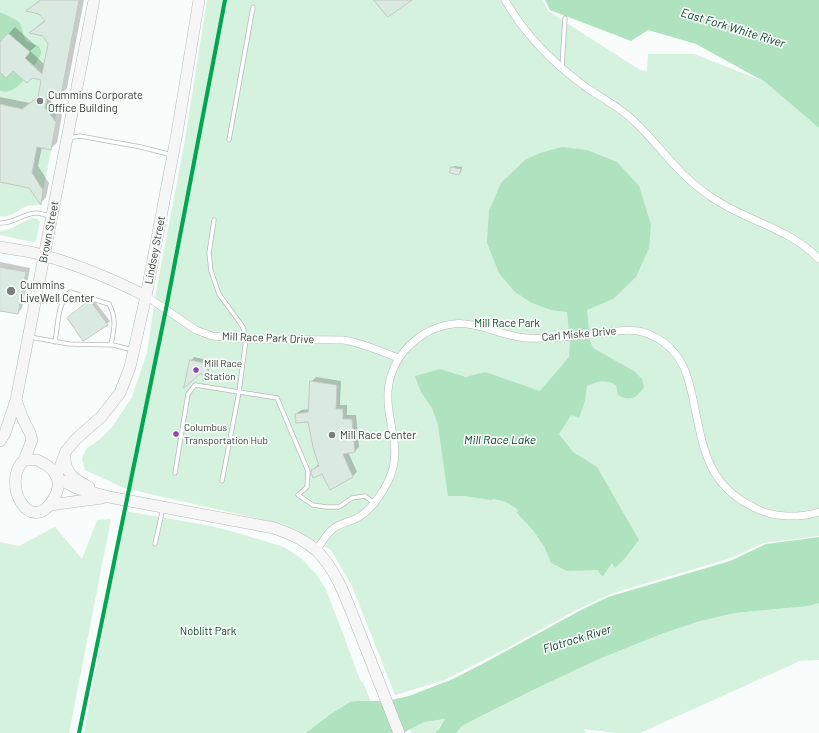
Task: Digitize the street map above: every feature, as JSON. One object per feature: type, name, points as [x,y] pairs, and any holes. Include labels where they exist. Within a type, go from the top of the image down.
[{"type":"main road","name":"Brown Street","points":[[0,441],[5,433],[16,400],[94,0]]},
{"type":"main road","name":"Lindsey Street","points":[[58,477],[66,451],[101,417],[120,393],[130,367],[146,296],[173,156],[199,0]]},
{"type":"main road","points":[[0,247],[44,255],[78,266],[116,281],[146,296]]},
{"type":"main road","points":[[16,400],[32,440],[24,460]]},
{"type":"main road","points":[[66,451],[66,467],[69,474],[78,481],[109,497]]},
{"type":"main road","points":[[109,497],[50,505],[40,511],[28,512],[17,508],[9,500],[5,480],[7,472],[16,464],[24,460],[38,460],[49,467],[58,477],[76,488],[109,497],[274,528],[297,537],[316,551],[330,568],[342,592],[376,673],[399,733]]},
{"type":"main road","points":[[50,505],[55,497],[58,477]]},
{"type":"street","points":[[505,0],[524,30],[545,53],[585,86],[633,120],[656,142],[683,174],[700,190],[721,203],[788,234],[819,258]]},
{"type":"street","name":"Mill Race Park Drive","points":[[146,296],[196,330],[212,336],[246,339],[343,340],[373,348],[398,358]]},
{"type":"street","name":"Carl Miske Drive","points":[[316,551],[333,528],[360,517],[374,503],[386,486],[393,468],[395,446],[388,398],[391,377],[398,358],[408,346],[420,336],[436,328],[455,324],[474,325],[503,334],[527,338],[563,337],[621,330],[638,331],[659,339],[671,349],[680,361],[689,380],[704,450],[712,470],[727,490],[742,502],[762,512],[784,516],[808,516],[819,512]]},
{"type":"lane","points":[[229,140],[253,7]]},
{"type":"lane","points":[[562,67],[565,18]]},
{"type":"lane","points":[[68,138],[80,136],[141,147],[173,156]]},
{"type":"lane","points":[[0,223],[12,222],[26,215],[36,213],[52,217]]},
{"type":"lane","points":[[214,220],[209,253],[211,270],[219,294],[243,327],[246,339],[239,392],[222,481]]},
{"type":"lane","points":[[55,342],[60,309],[64,297],[70,292],[109,304],[114,312],[115,322],[111,345]]},
{"type":"lane","points":[[29,336],[69,344],[111,345],[134,350]]},
{"type":"lane","points":[[175,473],[188,394],[194,385],[277,398],[308,471],[307,487],[298,495],[313,505],[339,507],[352,498],[365,496],[374,503]]},
{"type":"lane","points":[[155,544],[163,507]]},
{"type":"green space","points":[[0,0],[41,0],[26,11],[39,14],[45,21],[30,32],[43,36],[48,44],[42,76],[34,66],[39,60],[37,45],[32,44],[26,39],[16,20],[0,12]]},
{"type":"green space","name":"Mill Race Park","points":[[207,0],[543,0],[548,11],[640,70],[647,71],[648,54],[694,54],[765,82],[819,128],[819,536],[763,543],[731,558],[613,593],[576,610],[507,648],[444,680],[395,695],[352,586],[331,550],[286,525],[124,488],[85,470],[82,458],[87,448],[99,440],[113,426],[132,397],[147,353],[156,292],[185,140]]},
{"type":"green space","points":[[32,78],[41,80],[38,97],[22,109],[0,104],[0,91],[3,92],[19,85],[24,80],[27,83]]},
{"type":"green space","points":[[47,96],[57,108],[55,120],[45,108]]},
{"type":"green space","points":[[37,147],[51,150],[43,190],[32,173]]},
{"type":"green space","points":[[0,182],[29,188],[41,205],[27,206],[11,215],[4,217],[0,216]]},
{"type":"green space","points":[[32,218],[37,219],[40,222],[36,241],[33,242],[0,235],[0,231],[12,228]]},
{"type":"green space","name":"Noblitt Park","points":[[125,511],[211,526],[241,534],[284,547],[302,559],[316,574],[326,589],[361,682],[363,682],[383,733],[84,733]]},
{"type":"green space","points":[[111,519],[69,733],[0,733],[0,542],[19,546],[55,527],[82,559],[97,520]]},
{"type":"green space","points":[[819,603],[819,660],[800,661],[640,733],[617,733],[583,729],[586,733],[456,733],[462,726],[535,689],[599,659],[664,633],[697,622],[735,613],[809,606]]},
{"type":"green space","points":[[446,719],[435,733],[412,733],[410,729],[424,722]]},
{"type":"water","name":"East Fork White River","points":[[545,0],[819,0],[819,128],[765,82],[696,44],[648,30],[631,41],[550,10]]},
{"type":"water","points":[[0,12],[17,21],[21,25],[26,40],[40,47],[41,53],[34,66],[25,58],[30,52],[8,33],[0,42]]},
{"type":"water","points":[[13,71],[24,80],[19,85],[7,92],[0,91],[0,72],[6,78]]},
{"type":"water","name":"Mill Race Lake","points":[[562,147],[587,150],[617,162],[639,186],[651,225],[649,248],[636,277],[613,299],[587,310],[590,341],[593,348],[634,371],[642,379],[644,387],[639,394],[633,398],[626,398],[618,395],[616,385],[605,381],[587,386],[585,401],[579,418],[571,415],[559,434],[573,452],[597,467],[639,540],[615,568],[612,563],[603,576],[598,570],[567,571],[551,563],[545,548],[533,530],[517,513],[518,510],[509,504],[493,499],[448,496],[438,425],[432,408],[421,392],[415,376],[440,369],[466,377],[485,372],[540,391],[569,357],[570,344],[567,312],[551,310],[530,302],[514,291],[499,273],[487,243],[489,211],[501,183],[525,160],[540,153]]},
{"type":"water","name":"Flatrock River","points":[[819,537],[819,603],[809,606],[735,613],[697,622],[664,633],[599,659],[535,689],[462,726],[456,733],[435,733],[445,719],[424,722],[403,733],[306,733],[350,702],[387,701],[409,696],[453,679],[608,597],[730,561],[766,544]]},
{"type":"building","name":"Cummins Corporate Office Building","points":[[41,0],[79,0],[61,95],[48,93],[45,108],[56,122],[51,150],[37,147],[32,173],[43,190],[41,205],[29,188],[0,182],[0,104],[22,109],[38,97],[41,80],[32,78],[27,83],[13,71],[6,78],[0,72],[0,42],[8,33],[30,52],[25,58],[42,74],[48,44],[43,36],[29,33],[45,21],[39,14],[26,11]]},
{"type":"building","points":[[374,0],[412,0],[388,17]]},
{"type":"building","points":[[451,167],[461,169],[459,175],[450,173]]},
{"type":"building","name":"Cummins LiveWell Center","points":[[0,267],[26,272],[18,314],[0,311]]},
{"type":"building","points":[[89,301],[108,325],[83,341],[67,318]]},
{"type":"building","name":"Mill Race Station","points":[[190,360],[209,364],[207,375],[200,374],[184,388]]},
{"type":"building","name":"Mill Race Center","points":[[310,381],[337,385],[336,409],[343,409],[343,419],[352,419],[355,452],[343,454],[353,477],[330,490],[322,474],[313,478],[311,473],[311,470],[319,466],[313,447],[308,422],[296,423],[295,414],[308,412]]},
{"type":"transit line","points":[[79,733],[166,309],[225,0]]},
{"type":"place","name":"Cummins Corporate Office Building","points":[[40,101]]},
{"type":"place","name":"Cummins LiveWell Center","points":[[11,291]]},
{"type":"place","name":"Mill Race Station","points":[[196,370]]},
{"type":"place","name":"Columbus Transportation Hub","points":[[176,434]]},
{"type":"place","name":"Mill Race Center","points":[[332,435]]}]
